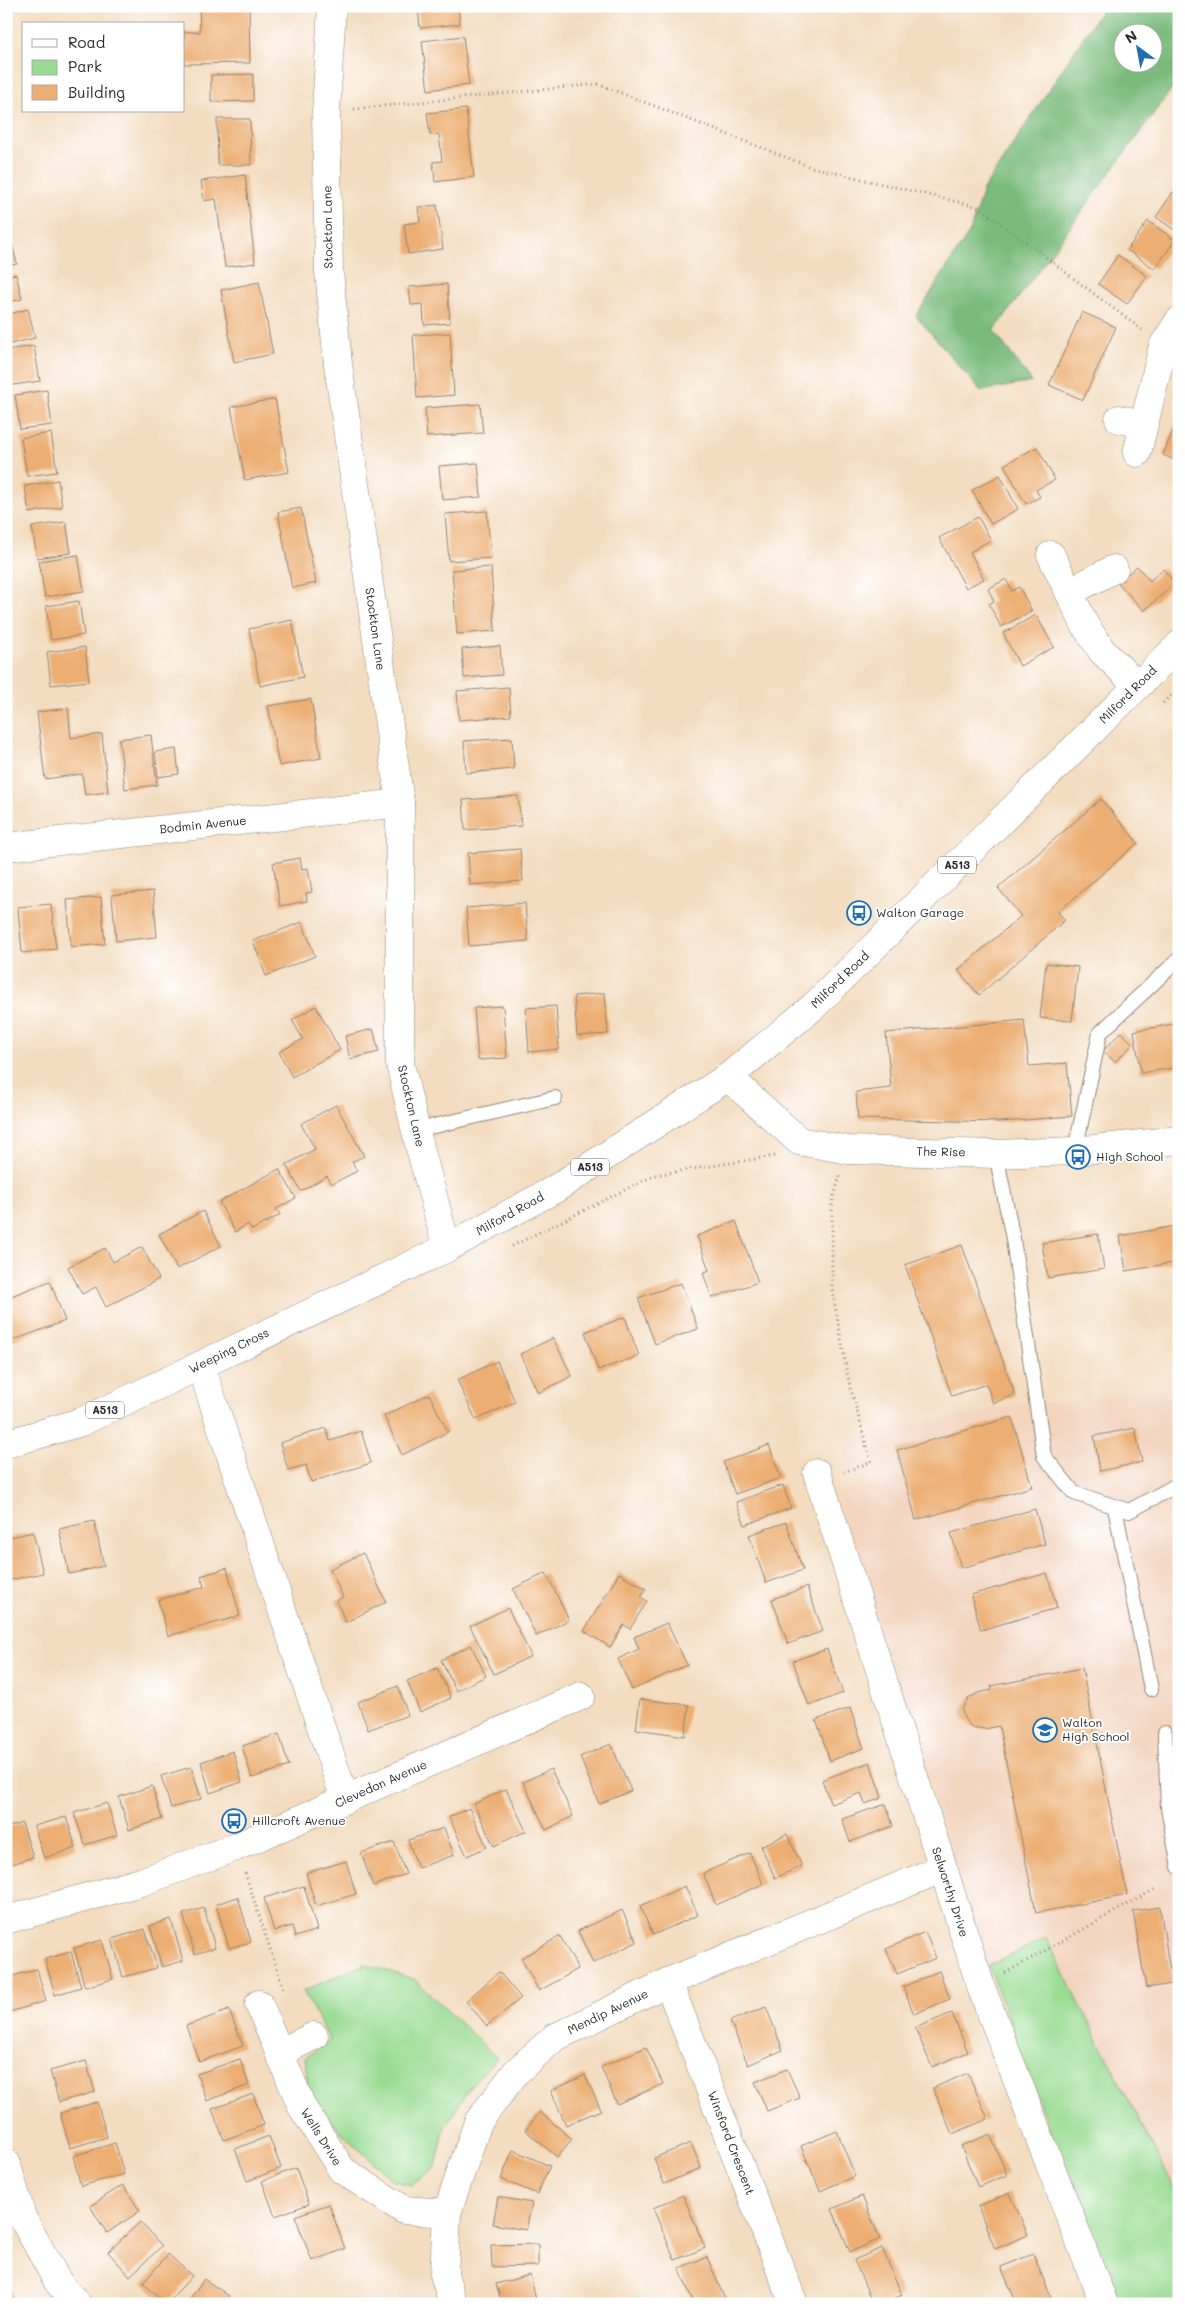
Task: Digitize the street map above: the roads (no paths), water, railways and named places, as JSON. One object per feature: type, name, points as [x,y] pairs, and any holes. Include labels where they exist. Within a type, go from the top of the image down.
[{"type":"main road","name":"Stockton Lane","points":[[332,6],[326,112],[329,271],[338,364],[400,803],[400,1064],[447,1248]]},
{"type":"main road","points":[[1137,453],[1132,421],[1163,346],[1179,321]]},
{"type":"main road","points":[[1051,555],[1085,625],[1102,651],[1137,685]]},
{"type":"main road","points":[[1069,592],[1114,569]]},
{"type":"main road","name":"Milford Road","points":[[447,1248],[555,1189],[728,1077],[814,1007],[1179,645]]},
{"type":"main road","name":"Bodmin Avenue","points":[[7,842],[400,803]]},
{"type":"main road","name":"The Rise","points":[[728,1077],[799,1141],[849,1150],[996,1154],[1075,1151],[1179,1140]]},
{"type":"main road","name":"Weeping Cross","points":[[6,1444],[81,1422],[447,1248]]},
{"type":"main road","points":[[200,1366],[345,1799]]},
{"type":"main road","name":"Selworthy Drive","points":[[818,1478],[918,1790],[941,1869],[981,1987],[1104,2304]]},
{"type":"main road","name":"Clevedon Avenue","points":[[6,1920],[141,1882],[236,1846],[581,1696]]},
{"type":"main road","name":"Mendip Avenue","points":[[453,2304],[444,2274],[447,2213],[478,2122],[516,2072],[554,2038],[668,1982],[941,1869]]},
{"type":"main road","name":"Winsford Crescent","points":[[668,1982],[794,2304]]},
{"type":"main road","name":"Wells Drive","points":[[258,2004],[302,2107],[342,2170],[404,2210],[447,2213]]},
{"type":"main road","points":[[279,2053],[314,2036]]},
{"type":"main road","points":[[6,2162],[22,2217],[58,2282],[77,2304]]},
{"type":"lane","points":[[1075,1151],[1100,1033],[1179,959]]},
{"type":"lane","points":[[417,1130],[554,1098]]},
{"type":"lane","points":[[996,1154],[1013,1239],[1044,1456],[1074,1493],[1115,1508],[1129,1511],[1179,1484]]},
{"type":"lane","points":[[1115,1508],[1151,1689]]},
{"type":"lane","points":[[1165,1733],[1168,1808],[1179,1868]]},
{"type":"place","name":"Walton Garage","points":[[859,913]]},
{"type":"place","name":"High School","points":[[1078,1157]]},
{"type":"place","name":"Walton High School","points":[[1045,1730]]},
{"type":"place","name":"Hillcroft Avenue","points":[[234,1821]]}]
